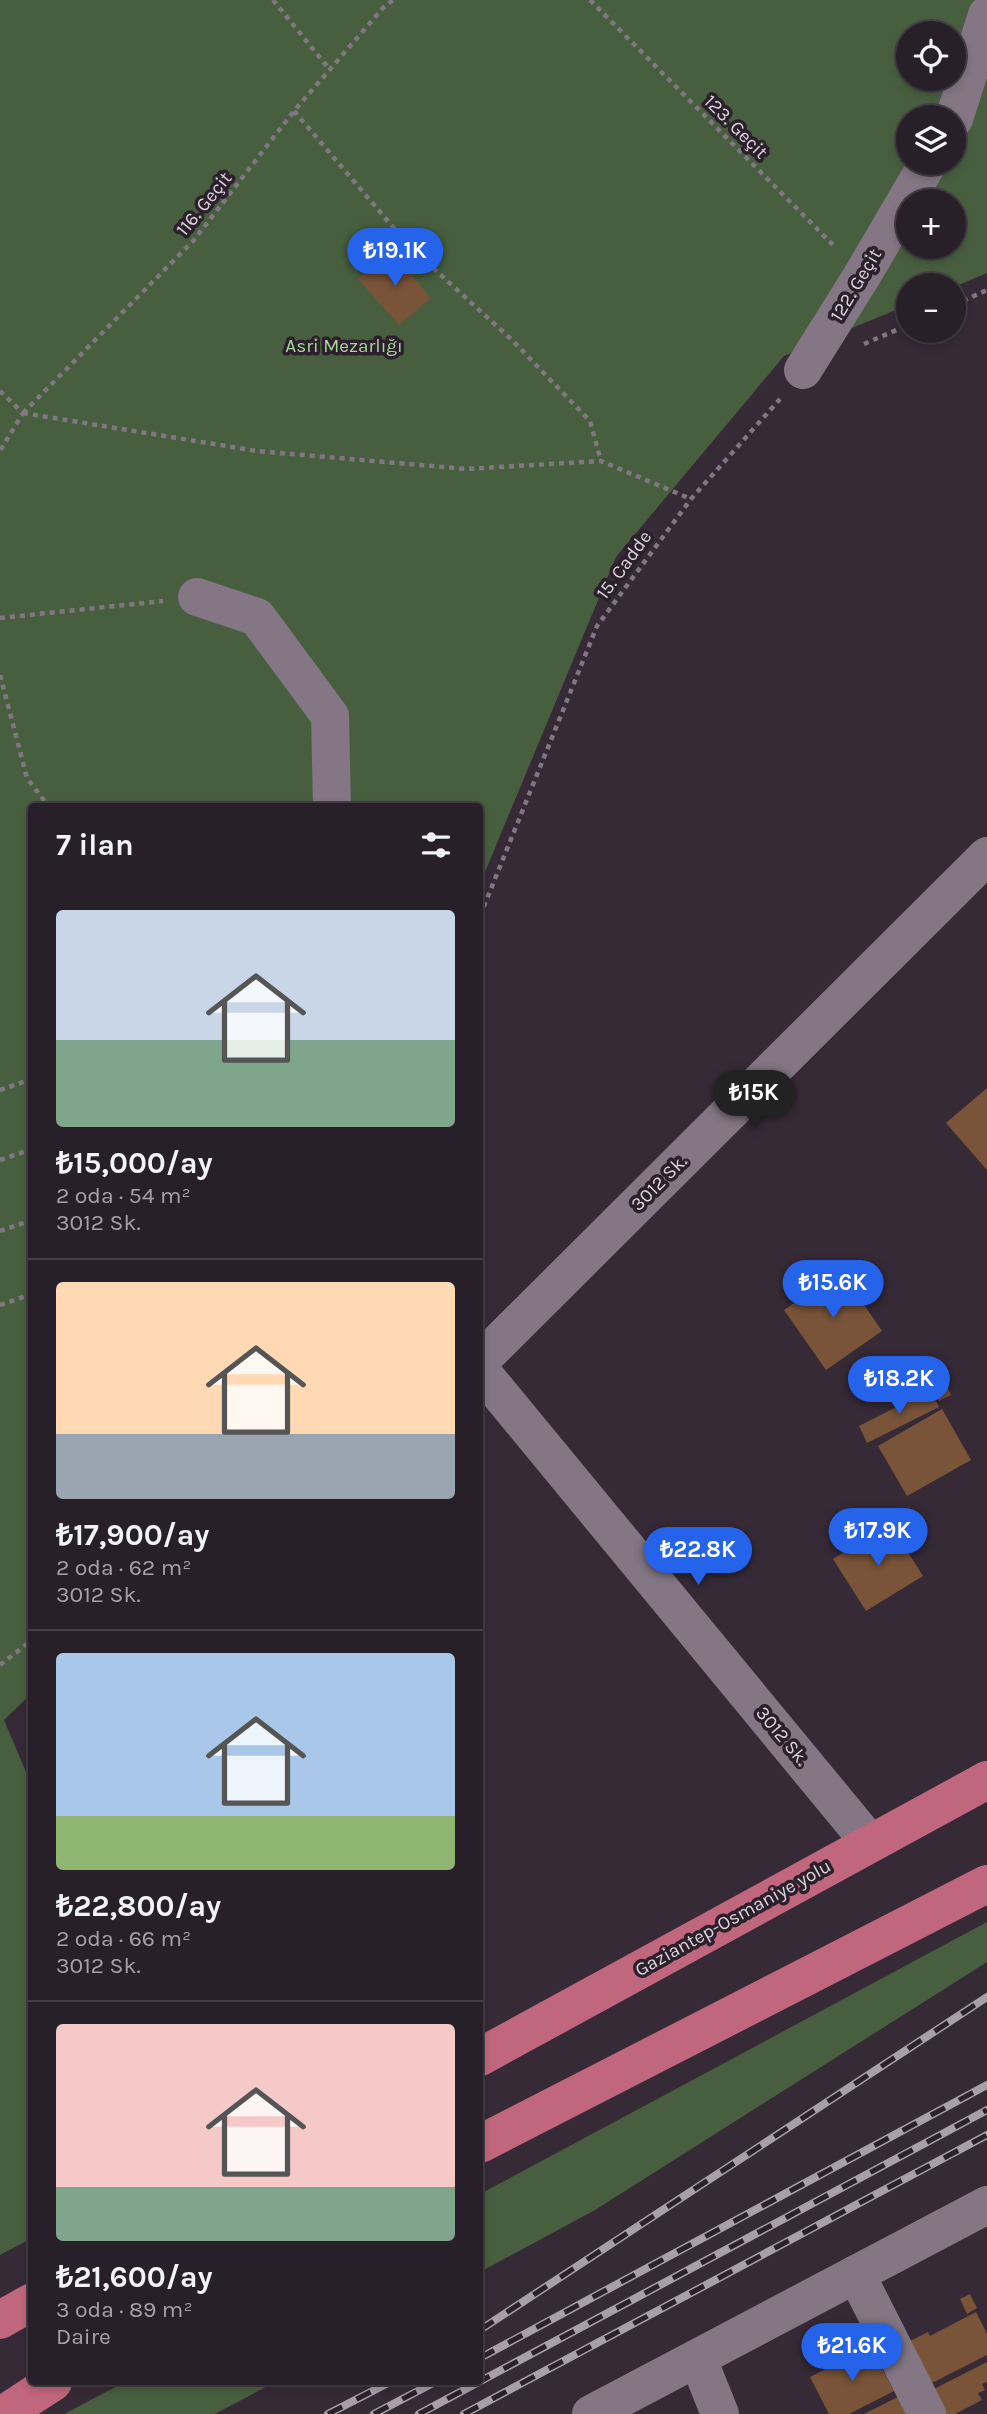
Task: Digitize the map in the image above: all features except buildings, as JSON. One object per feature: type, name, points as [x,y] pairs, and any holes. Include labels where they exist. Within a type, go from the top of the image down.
[{"type":"highway","name":"Gaziantep-Osmaniye yolu","points":[[483,2055],[987,1780]]},
{"type":"highway","points":[[483,2142],[987,1884]]},
{"type":"highway","points":[[0,2320],[28,2304]]},
{"type":"highway","points":[[0,2401],[28,2385]]},
{"type":"highway","points":[[4,2414],[48,2385]]},
{"type":"street","points":[[958,105],[987,15]]},
{"type":"street","name":"122. Geçit","points":[[803,370],[863,275],[921,175]]},
{"type":"street","points":[[197,597],[257,617],[330,716],[332,803]]},
{"type":"street","name":"3012 Sk.","points":[[483,1358],[987,856]]},
{"type":"street","name":"3012 Sk.","points":[[483,1374],[870,1843]]},
{"type":"street","points":[[591,2414],[987,2204]]},
{"type":"street","points":[[856,2274],[927,2414]]},
{"type":"street","points":[[698,2359],[720,2414]]},
{"type":"path","points":[[272,0],[330,71]]},
{"type":"path","name":"116. Geçit","points":[[0,451],[23,413],[194,240],[295,111],[383,8],[393,0]]},
{"type":"path","name":"123. Geçit","points":[[590,0],[863,275]]},
{"type":"path","points":[[295,111],[410,247],[510,339],[590,421],[601,461]]},
{"type":"path","points":[[966,300],[987,290]]},
{"type":"path","points":[[862,345],[896,330]]},
{"type":"path","name":"15. Cadde","points":[[483,909],[597,626],[691,499],[803,370]]},
{"type":"path","points":[[0,391],[23,413],[257,451],[466,469],[601,461],[691,499]]},
{"type":"path","points":[[0,618],[197,597]]},
{"type":"path","points":[[0,675],[27,778],[47,803]]},
{"type":"path","points":[[0,1090],[28,1080]]},
{"type":"path","points":[[0,1160],[28,1150]]},
{"type":"path","points":[[0,1231],[28,1221]]},
{"type":"path","points":[[0,1305],[28,1295]]},
{"type":"path","points":[[0,1665],[28,1643]]},
{"type":"green space","name":"Asri Mezarlığı","points":[[0,0],[987,0],[987,273],[966,282],[966,273],[896,273],[896,310],[784,356],[616,557],[483,877],[483,803],[28,803],[28,1697],[4,1720],[28,1777],[28,2240],[0,2255]]},
{"type":"green space","points":[[987,1922],[987,1962],[595,2210],[483,2270],[483,2192]]},
{"type":"green space","points":[[119,2385],[269,2385],[215,2414],[64,2414]]},
{"type":"railway","points":[[483,2328],[987,1997]]},
{"type":"railway","points":[[483,2356],[987,2085]]},
{"type":"railway","points":[[483,2380],[987,2110]]},
{"type":"railway","points":[[464,2414],[987,2135]]},
{"type":"railway","points":[[328,2414],[384,2385]]},
{"type":"railway","points":[[374,2414],[429,2385]]},
{"type":"railway","points":[[419,2414],[473,2385]]}]
